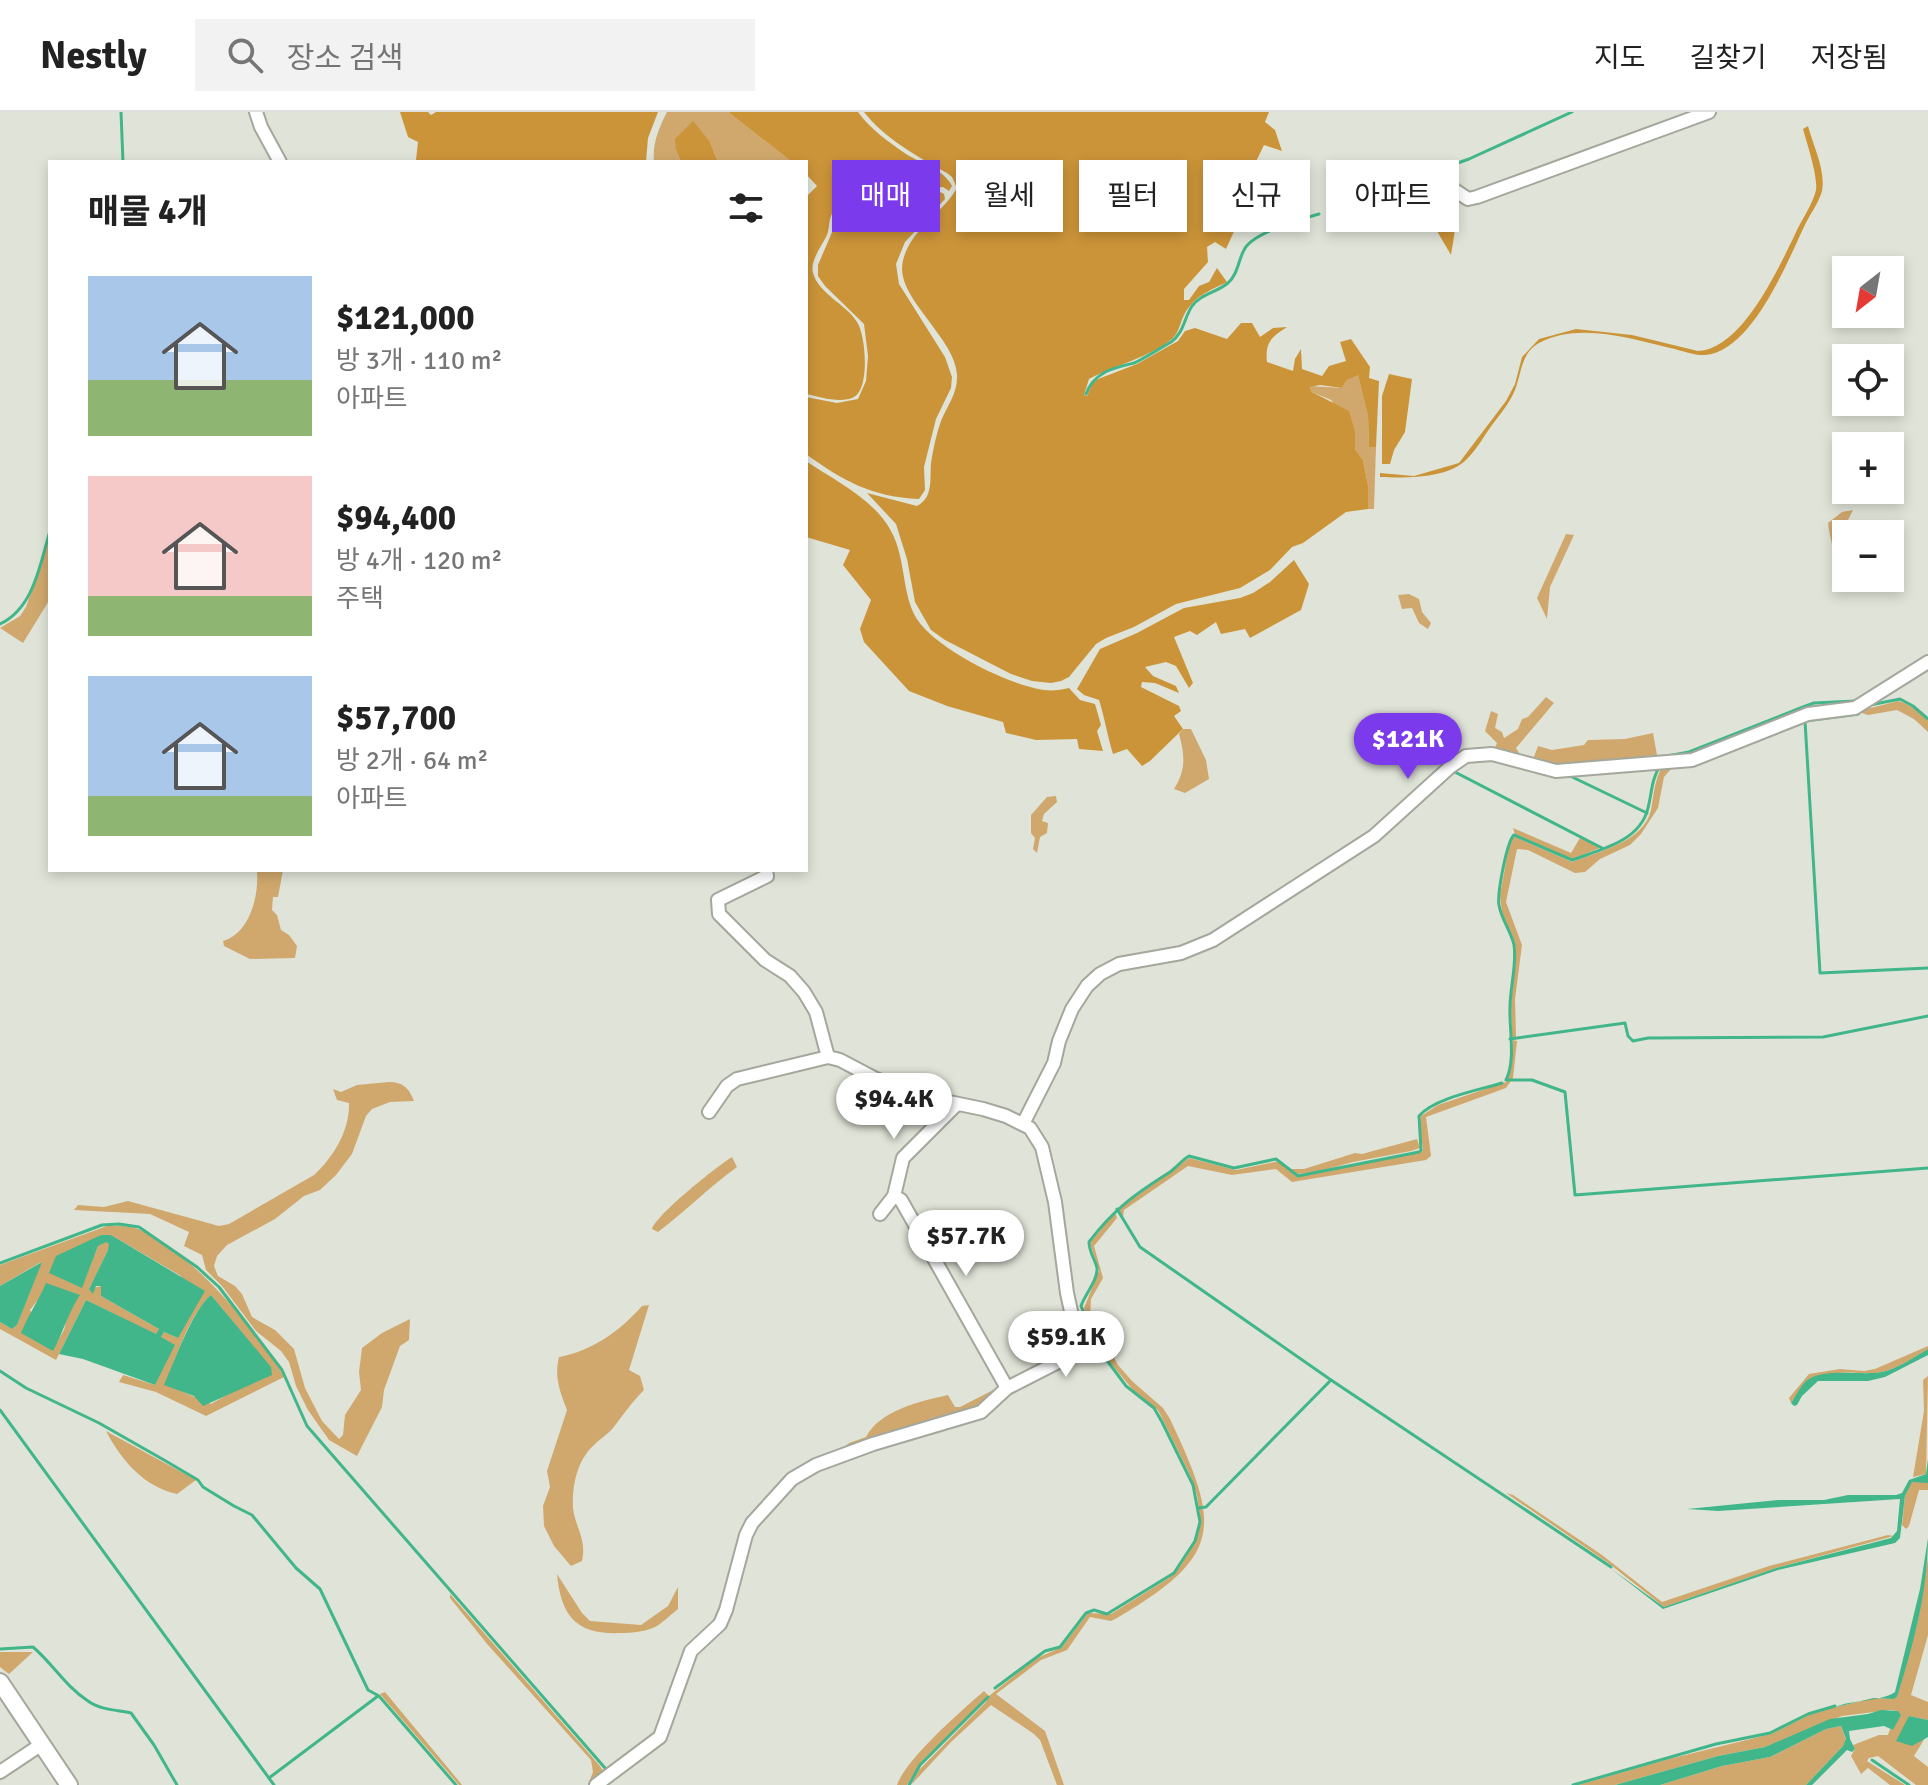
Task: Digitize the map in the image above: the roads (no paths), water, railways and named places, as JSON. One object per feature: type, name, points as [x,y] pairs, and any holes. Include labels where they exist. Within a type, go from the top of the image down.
[{"type":"street","points":[[256,112],[279,160]]},
{"type":"street","points":[[1459,193],[1468,199],[1477,197],[1709,112]]},
{"type":"street","points":[[1023,1124],[1054,1063],[1072,1009],[1087,986],[1100,974],[1119,964],[1181,953],[1213,940],[1374,836],[1466,756],[1492,754],[1556,771],[1692,760],[1808,714],[1855,708],[1928,662]]},
{"type":"street","points":[[766,872],[767,876],[718,900],[719,914],[765,960],[790,976],[804,992],[816,1012],[828,1057]]},
{"type":"street","points":[[596,1785],[660,1737],[691,1651],[720,1624],[752,1523],[792,1479],[816,1465],[873,1444],[981,1412],[1007,1388],[1064,1359],[1075,1345],[1076,1334],[1055,1202],[1042,1147],[1030,1128],[1006,1116],[920,1096],[828,1057],[737,1079],[727,1086],[709,1112]]},
{"type":"street","points":[[880,1214],[894,1196],[903,1158],[957,1104]]},
{"type":"street","points":[[894,1196],[901,1200],[1007,1388]]},
{"type":"street","points":[[1,1687],[69,1785]]},
{"type":"street","points":[[0,1772],[42,1744]]},
{"type":"waterway","points":[[121,112],[123,160]]},
{"type":"waterway","points":[[1459,163],[1572,112]]},
{"type":"waterway","points":[[1086,394],[1094,381],[1105,372],[1137,362],[1171,342],[1196,302],[1231,279],[1249,244],[1278,228],[1319,214]]},
{"type":"waterway","points":[[0,624],[12,617],[28,596],[48,538]]},
{"type":"waterway","points":[[1865,706],[1900,699],[1928,719]]},
{"type":"waterway","points":[[1667,756],[1689,752],[1814,703],[1856,701]]},
{"type":"waterway","points":[[1858,714],[1805,721],[1820,973],[1928,968]]},
{"type":"waterway","points":[[1660,766],[1653,781],[1644,820],[1628,837],[1572,860],[1514,835],[1503,868],[1499,905],[1515,953],[1510,1007],[1511,1054],[1506,1080],[1532,1080],[1565,1092],[1575,1195],[1928,1168]]},
{"type":"waterway","points":[[1453,771],[1602,848]]},
{"type":"waterway","points":[[1568,775],[1647,813]]},
{"type":"waterway","points":[[1510,1039],[1625,1023],[1628,1036],[1633,1041],[1648,1038],[1823,1037],[1928,1016]]},
{"type":"waterway","points":[[995,1688],[1045,1651],[1060,1647],[1086,1613],[1094,1610],[1107,1614],[1174,1573],[1195,1541],[1200,1522],[1193,1485],[1162,1422],[1154,1408],[1126,1386],[1103,1355],[1081,1306],[1097,1273],[1089,1242],[1098,1230],[1126,1203],[1189,1156],[1234,1168],[1276,1159],[1298,1176],[1419,1152],[1419,1116],[1426,1110],[1458,1095],[1502,1083]]},
{"type":"waterway","points":[[1117,1209],[1140,1247],[1331,1380],[1611,1567]]},
{"type":"waterway","points":[[0,1263],[102,1225],[119,1224],[139,1227],[197,1267],[219,1287],[282,1370],[307,1426],[605,1768]]},
{"type":"waterway","points":[[0,1371],[26,1388],[99,1423],[164,1460],[252,1515],[296,1568],[320,1589],[368,1690],[379,1696],[456,1785]]},
{"type":"waterway","points":[[1198,1508],[1206,1507],[1331,1380]]},
{"type":"waterway","points":[[0,1410],[274,1785]]},
{"type":"waterway","points":[[0,1649],[33,1647],[88,1701],[103,1708],[131,1713],[177,1785]]},
{"type":"waterway","points":[[269,1778],[378,1696]]},
{"type":"waterway","points":[[909,1785],[920,1765],[988,1697]]},
{"type":"waterway","points":[[1573,1785],[1716,1744],[1770,1733],[1808,1714],[1835,1706]]},
{"type":"waterway","points":[[1872,1760],[1909,1785]]}]
